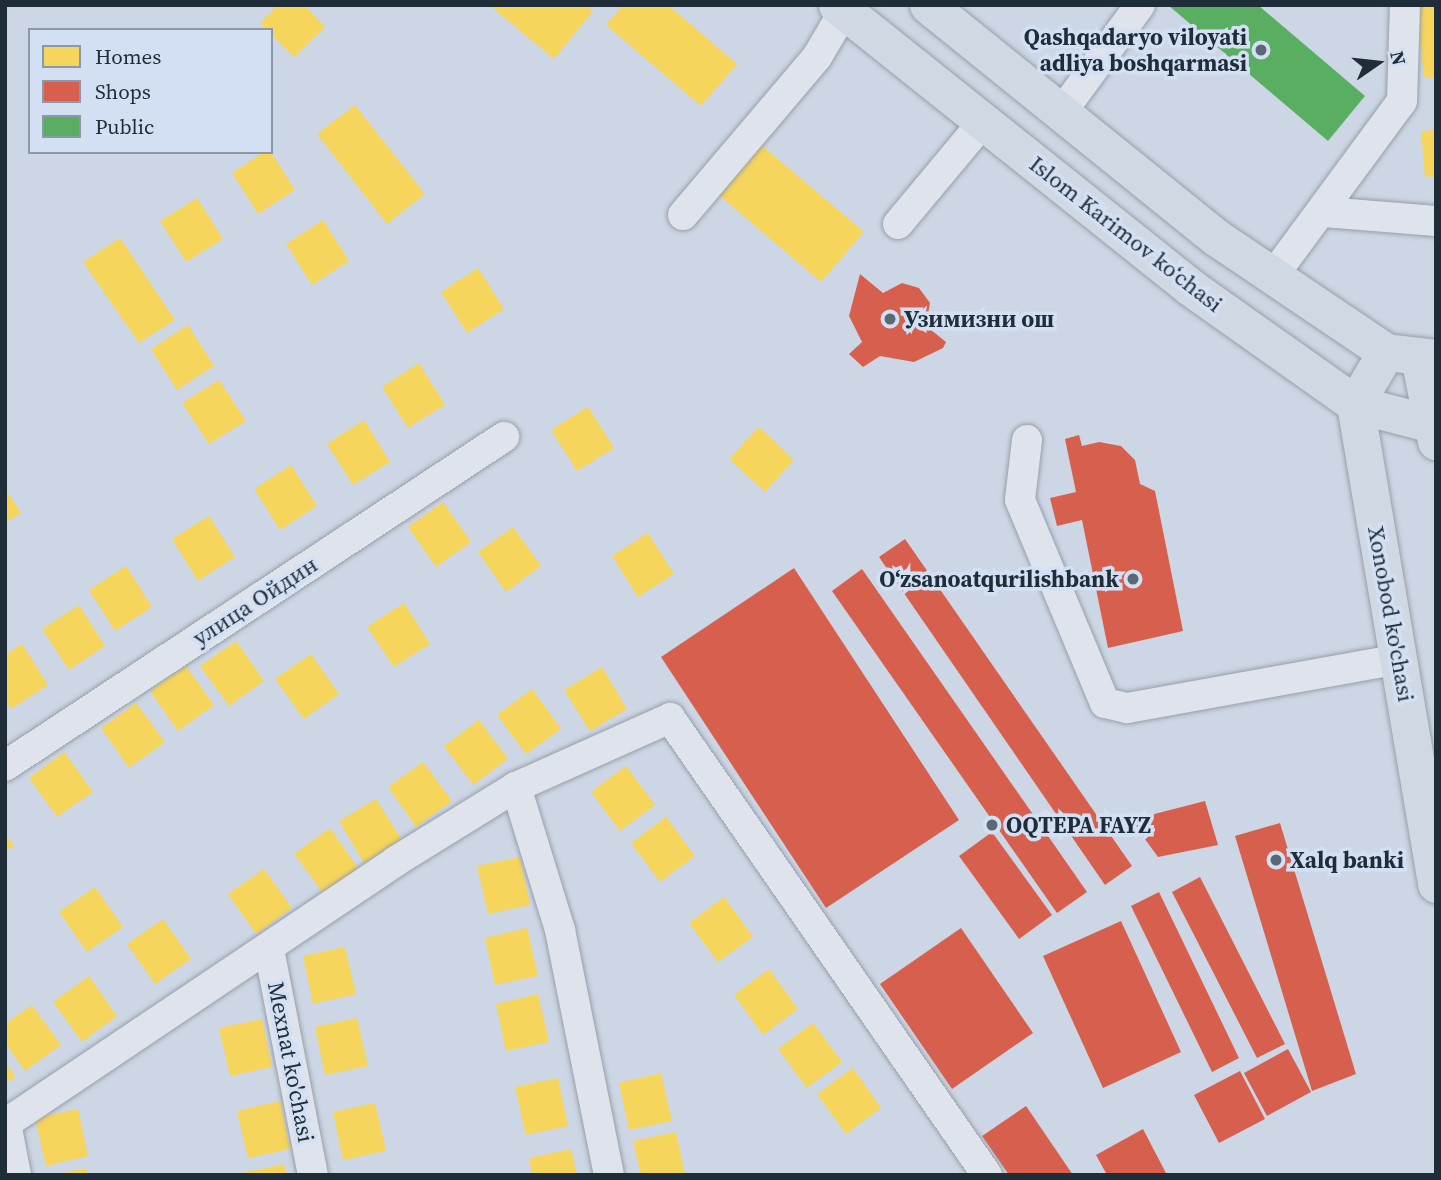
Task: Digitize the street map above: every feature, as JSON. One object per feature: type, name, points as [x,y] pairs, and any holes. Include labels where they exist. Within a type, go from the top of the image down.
[{"type":"main road","points":[[928,5],[1217,238],[1273,276],[1413,355],[1435,430]]},
{"type":"main road","name":"Islom Karimov ko‘chasi","points":[[841,8],[1190,287],[1355,404],[1435,430]]},
{"type":"main road","points":[[1355,404],[1413,355]]},
{"type":"main road","name":"Xonobod ko'chasi","points":[[1355,404],[1436,884]]},
{"type":"street","points":[[1061,113],[1140,5]]},
{"type":"street","points":[[1273,276],[1324,212],[1402,102],[1405,5]]},
{"type":"street","points":[[683,215],[817,57],[841,8]]},
{"type":"street","points":[[898,224],[983,122]]},
{"type":"street","points":[[1324,212],[1436,221]]},
{"type":"street","name":"улица Ойдин","points":[[5,766],[504,437]]},
{"type":"street","points":[[1027,440],[1020,500],[1105,703],[1127,708],[1399,659]]},
{"type":"street","points":[[16,1175],[6,1124],[396,861],[516,787],[670,718],[987,1175]]},
{"type":"street","points":[[516,787],[560,930],[609,1175]]},
{"type":"street","name":"Mexnat ko'chasi","points":[[269,949],[313,1175]]},
{"type":"building: Homes","points":[[278,5],[304,5],[325,27],[294,57],[273,36],[273,28],[265,28],[260,23]]},
{"type":"building: Homes","points":[[489,5],[586,5],[593,11],[554,59]]},
{"type":"building: Homes","points":[[623,5],[668,5],[737,64],[701,106],[606,25]]},
{"type":"building: Homes","points":[[1416,5],[1436,5],[1436,77],[1424,78]]},
{"type":"building: Homes","points":[[355,105],[425,194],[387,224],[317,134]]},
{"type":"building: Homes","points":[[1436,130],[1436,176],[1425,177],[1421,131]]},
{"type":"building: Homes","points":[[761,145],[864,232],[821,282],[719,195]]},
{"type":"building: Homes","points":[[261,154],[272,154],[295,190],[258,214],[232,173]]},
{"type":"building: Homes","points":[[197,198],[223,239],[186,262],[160,221]]},
{"type":"building: Homes","points":[[323,220],[349,261],[312,285],[286,244]]},
{"type":"building: Homes","points":[[120,238],[175,320],[139,343],[83,262]]},
{"type":"building: Homes","points":[[478,268],[504,309],[467,333],[441,292]]},
{"type":"building: Homes","points":[[188,325],[214,366],[177,390],[151,349]]},
{"type":"building: Homes","points":[[419,363],[445,405],[408,428],[382,387]]},
{"type":"building: Homes","points":[[219,380],[246,421],[209,444],[182,403]]},
{"type":"building: Homes","points":[[588,407],[614,448],[577,471],[551,430]]},
{"type":"building: Homes","points":[[364,420],[390,462],[353,485],[327,444]]},
{"type":"building: Homes","points":[[759,427],[794,460],[765,492],[729,459]]},
{"type":"building: Homes","points":[[291,465],[317,506],[280,530],[254,489]]},
{"type":"building: Homes","points":[[5,488],[21,513],[5,523]]},
{"type":"building: Homes","points":[[443,502],[471,542],[436,567],[408,527]]},
{"type":"building: Homes","points":[[209,516],[235,557],[198,581],[172,539]]},
{"type":"building: Homes","points":[[513,527],[541,566],[506,592],[478,552]]},
{"type":"building: Homes","points":[[648,533],[674,574],[638,597],[612,556]]},
{"type":"building: Homes","points":[[126,566],[152,607],[115,631],[89,590]]},
{"type":"building: Homes","points":[[404,603],[430,644],[394,667],[367,627]]},
{"type":"building: Homes","points":[[79,605],[105,646],[69,670],[42,629]]},
{"type":"building: Homes","points":[[236,641],[264,681],[229,706],[200,666]]},
{"type":"building: Homes","points":[[22,644],[48,685],[11,709],[5,699],[5,655]]},
{"type":"building: Homes","points":[[311,654],[339,694],[304,719],[275,679]]},
{"type":"building: Homes","points":[[186,666],[214,705],[178,731],[150,691]]},
{"type":"building: Homes","points":[[602,667],[627,709],[590,731],[564,690]]},
{"type":"building: Homes","points":[[532,689],[561,729],[526,754],[497,715]]},
{"type":"building: Homes","points":[[136,703],[165,742],[129,768],[101,728]]},
{"type":"building: Homes","points":[[479,720],[508,759],[473,785],[444,746]]},
{"type":"building: Homes","points":[[64,752],[93,792],[57,817],[29,778]]},
{"type":"building: Homes","points":[[423,762],[452,801],[416,827],[388,787]]},
{"type":"building: Homes","points":[[626,766],[655,805],[620,831],[591,792]]},
{"type":"building: Homes","points":[[376,799],[402,840],[364,863],[339,821]]},
{"type":"building: Homes","points":[[666,817],[695,856],[660,882],[631,843]]},
{"type":"building: Homes","points":[[330,828],[358,868],[323,893],[294,854]]},
{"type":"building: Homes","points":[[5,833],[14,846],[5,852]]},
{"type":"building: Homes","points":[[520,857],[530,905],[488,914],[477,866]]},
{"type":"building: Homes","points":[[264,869],[292,908],[256,934],[228,894]]},
{"type":"building: Homes","points":[[95,887],[123,927],[87,952],[59,912]]},
{"type":"building: Homes","points":[[724,897],[753,937],[718,962],[689,923]]},
{"type":"building: Homes","points":[[163,919],[191,959],[155,984],[127,944]]},
{"type":"building: Homes","points":[[527,928],[538,976],[495,985],[485,938]]},
{"type":"building: Homes","points":[[345,947],[356,994],[313,1004],[303,956]]},
{"type":"building: Homes","points":[[769,969],[798,1009],[763,1035],[734,995]]},
{"type":"building: Homes","points":[[89,976],[117,1016],[82,1042],[53,1002]]},
{"type":"building: Homes","points":[[538,994],[549,1042],[506,1051],[496,1004]]},
{"type":"building: Homes","points":[[32,1005],[61,1045],[25,1071],[5,1043],[5,1024]]},
{"type":"building: Homes","points":[[357,1018],[368,1066],[325,1075],[315,1027]]},
{"type":"building: Homes","points":[[262,1019],[272,1067],[230,1076],[219,1028]]},
{"type":"building: Homes","points":[[813,1023],[842,1062],[807,1088],[778,1049]]},
{"type":"building: Homes","points":[[5,1062],[16,1077],[5,1084]]},
{"type":"building: Homes","points":[[853,1068],[881,1108],[846,1134],[817,1094]]},
{"type":"building: Homes","points":[[661,1073],[672,1121],[629,1130],[619,1083]]},
{"type":"building: Homes","points":[[558,1078],[568,1126],[526,1135],[515,1087]]},
{"type":"building: Homes","points":[[280,1101],[290,1149],[248,1158],[237,1111]]},
{"type":"building: Homes","points":[[375,1103],[386,1151],[343,1160],[333,1112]]},
{"type":"building: Homes","points":[[78,1109],[88,1156],[46,1166],[35,1118]]},
{"type":"building: Homes","points":[[676,1132],[685,1175],[641,1175],[633,1141]]},
{"type":"building: Homes","points":[[571,1149],[577,1175],[532,1175],[529,1158]]},
{"type":"building: Homes","points":[[284,1164],[286,1175],[238,1175],[238,1174]]},
{"type":"building: Homes","points":[[86,1168],[88,1175],[59,1175],[59,1174]]},
{"type":"building: Shops","name":"Узимизни ош","points":[[860,274],[883,293],[902,283],[919,288],[930,303],[926,326],[946,342],[943,348],[914,362],[880,356],[863,367],[849,354],[862,342],[849,316]]},
{"type":"building: Shops","name":"Oʻzsanoatqurilishbank","points":[[1079,435],[1082,446],[1099,442],[1121,446],[1135,460],[1140,484],[1155,491],[1183,631],[1108,648],[1082,520],[1057,526],[1050,498],[1076,492],[1065,439]]},
{"type":"building: Shops","points":[[905,539],[1132,866],[1105,885],[879,557]]},
{"type":"building: Shops","points":[[794,568],[959,820],[826,908],[661,657]]},
{"type":"building: Shops","points":[[862,569],[1087,892],[1057,913],[832,591]]},
{"type":"building: Shops","points":[[1205,801],[1218,845],[1158,857],[1131,820]]},
{"type":"building: Shops","points":[[1280,823],[1356,1074],[1312,1091],[1235,836]]},
{"type":"building: Shops","points":[[992,832],[1052,915],[1019,939],[959,856]]},
{"type":"building: Shops","points":[[1200,877],[1285,1044],[1257,1058],[1172,892]]},
{"type":"building: Shops","points":[[1159,892],[1239,1058],[1212,1072],[1131,906]]},
{"type":"building: Shops","points":[[1121,921],[1181,1052],[1103,1088],[1043,956]]},
{"type":"building: Shops","points":[[961,928],[1033,1033],[952,1089],[880,984]]},
{"type":"building: Shops","points":[[1288,1049],[1311,1092],[1267,1116],[1244,1073]]},
{"type":"building: Shops","points":[[1240,1071],[1265,1119],[1219,1143],[1194,1095]]},
{"type":"building: Shops","points":[[1026,1106],[1073,1175],[1009,1175],[982,1136]]},
{"type":"building: Shops","points":[[1143,1129],[1167,1175],[1107,1175],[1096,1155]]},
{"type":"building: Public","points":[[1168,5],[1258,5],[1365,96],[1328,141]]},
{"type":"place","name":"Qashqadaryo viloyati adliya boshqarmasi","points":[[1261,50]]},
{"type":"place","name":"Узимизни ош","points":[[890,319]]},
{"type":"place","name":"Oʻzsanoatqurilishbank","points":[[1133,579]]},
{"type":"place","name":"OQTEPA FAYZ","points":[[992,825]]},
{"type":"place","name":"Xalq banki","points":[[1276,860]]}]
